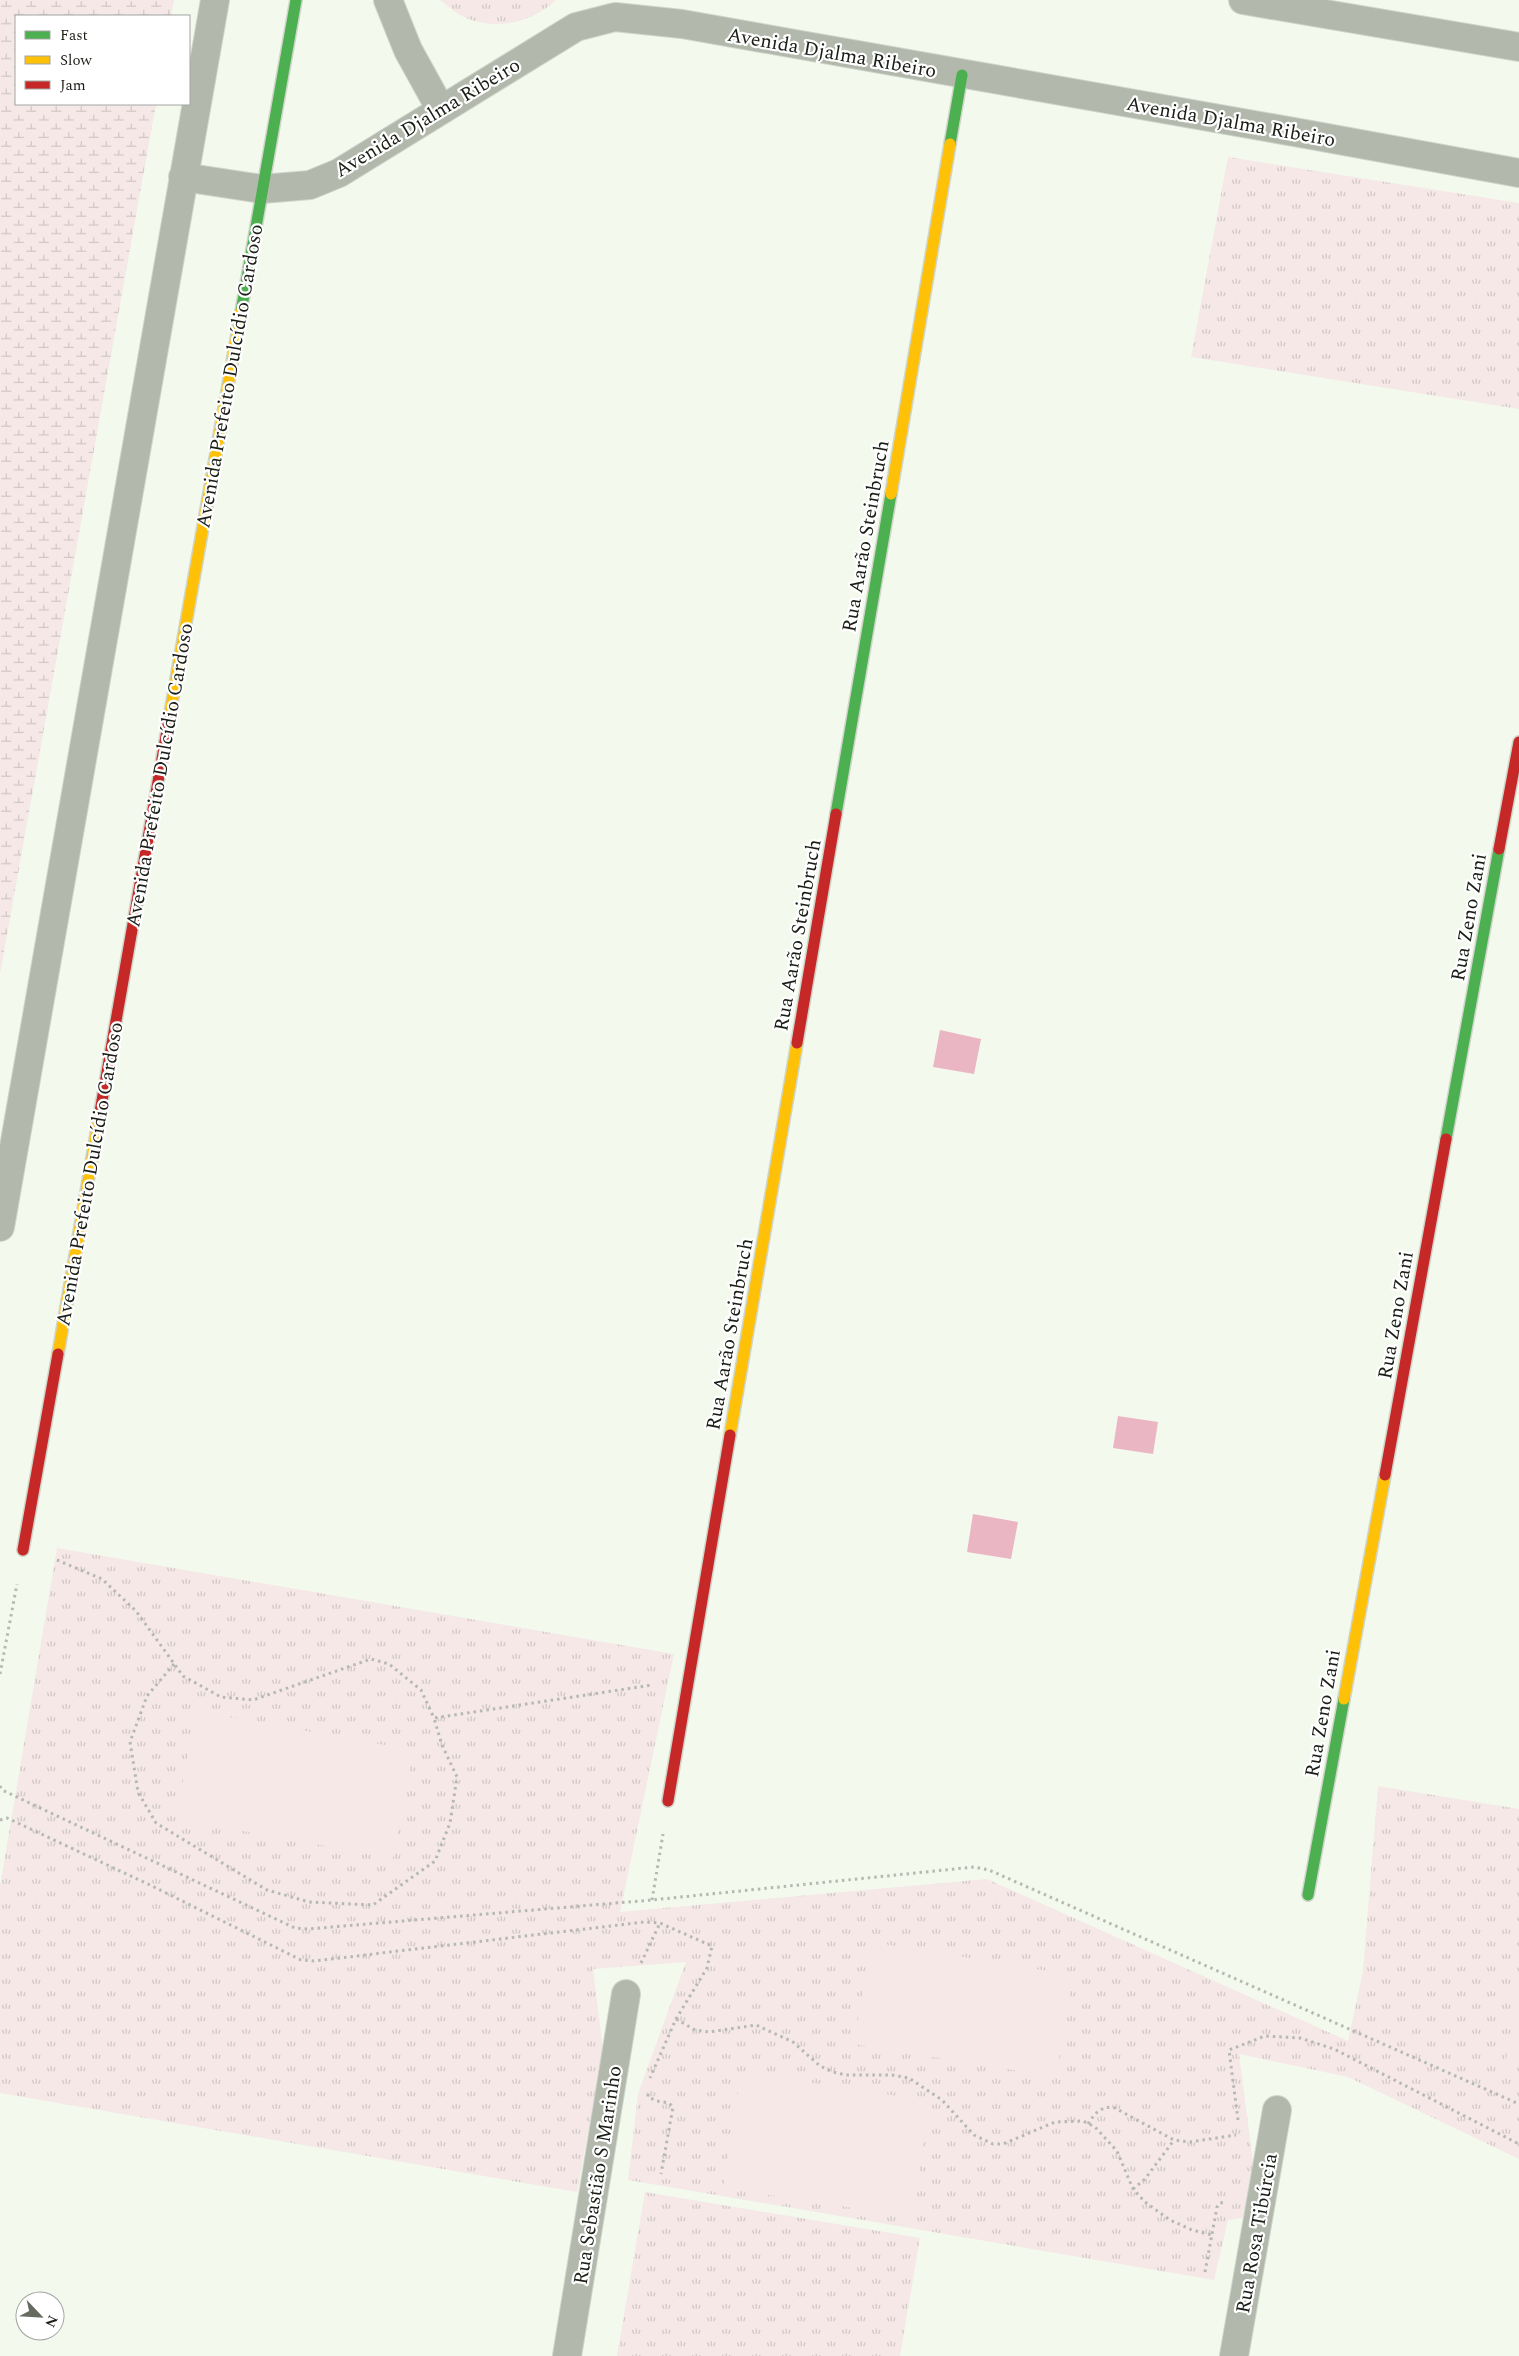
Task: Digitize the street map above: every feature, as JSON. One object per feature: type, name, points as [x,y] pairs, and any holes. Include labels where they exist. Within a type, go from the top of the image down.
[{"type":"street","points":[[0,1227],[215,0]]},
{"type":"street","name":"Avenida Prefeito Dulcídio Cardoso","points":[[23,1550],[296,0]]},
{"type":"street","points":[[388,0],[408,50],[440,108]]},
{"type":"street","points":[[1243,0],[1519,47]]},
{"type":"street","name":"Avenida Djalma Ribeiro","points":[[183,177],[262,189],[310,184],[339,173],[440,108],[576,27],[616,17],[682,24],[962,75],[1311,135],[1519,174]]},
{"type":"street","name":"Rua Aarão Steinbruch","points":[[668,1801],[962,75]]},
{"type":"street","name":"Rua Zeno Zani","points":[[1308,1895],[1519,742]]},
{"type":"street","name":"Rua Sebastião S Marinho","points":[[567,2356],[626,1994]]},
{"type":"street","name":"Rua Rosa Tibúrcia","points":[[1234,2356],[1277,2110]]},
{"type":"path","points":[[0,1674],[23,1550],[55,1559],[102,1579],[136,1611],[183,1676],[221,1697],[253,1700],[372,1659],[389,1664],[422,1690],[434,1718],[442,1745],[457,1777],[450,1824],[435,1861],[372,1905],[309,1902],[267,1890],[156,1823],[138,1792],[130,1742],[147,1696],[174,1664]]},
{"type":"path","points":[[434,1718],[689,1680]]},
{"type":"path","points":[[0,1786],[2,1790],[295,1928],[308,1930],[652,1900],[974,1867],[998,1874],[1519,2104]]},
{"type":"path","points":[[652,1900],[668,1801]]},
{"type":"path","points":[[0,1820],[7,1818],[16,1822],[148,1884],[301,1960],[314,1961],[644,1922],[660,1923],[712,1946],[707,1968],[676,2019],[647,2085]]},
{"type":"path","points":[[626,1994],[660,1923]]},
{"type":"path","points":[[676,2019],[695,2030],[709,2032],[756,2025],[793,2042],[820,2066],[833,2072],[846,2075],[892,2075],[910,2078],[942,2100],[974,2135],[993,2144],[1002,2144],[1055,2122],[1083,2121],[1095,2127],[1117,2151],[1133,2189],[1156,2212],[1192,2230],[1212,2235]]},
{"type":"path","points":[[648,2091],[648,2097],[657,2101],[669,2102],[673,2107],[661,2174]]},
{"type":"path","points":[[1088,2124],[1096,2111],[1106,2107],[1114,2107],[1174,2140],[1190,2142],[1239,2134]]},
{"type":"path","points":[[1133,2189],[1145,2179],[1174,2140]]},
{"type":"green space","points":[[0,0],[174,0],[171,15],[15,15],[15,105],[156,105],[0,974]]},
{"type":"green space","points":[[440,0],[556,0],[536,14],[512,23],[499,24],[474,21],[462,16]]},
{"type":"green space","points":[[1228,157],[1519,203],[1519,409],[1191,357]]},
{"type":"green space","points":[[57,1548],[674,1654],[620,1912],[987,1879],[1348,2041],[1363,1971],[1378,1786],[1519,1809],[1519,2159],[1348,2077],[1239,2054],[1256,2185],[1249,2217],[1228,2220],[1214,2280],[628,2180],[638,2094],[686,1962],[593,1969],[603,2050],[577,2192],[0,2093],[0,1886]]},
{"type":"green space","points":[[196,1711],[413,1750],[393,1858],[176,1819]]},
{"type":"green space","points":[[871,1942],[1073,1975],[1056,2077],[854,2044]]},
{"type":"green space","points":[[1519,1980],[1519,2062],[1506,2060]]},
{"type":"green space","points":[[741,2072],[930,2101],[912,2217],[723,2188]]},
{"type":"green space","points":[[645,2192],[920,2238],[900,2356],[617,2356]]},
{"type":"shaded area","points":[[940,1030],[981,1039],[974,1074],[933,1067]]},
{"type":"shaded area","points":[[1118,1416],[1158,1422],[1153,1454],[1113,1448]]},
{"type":"shaded area","points":[[973,1514],[1018,1522],[1011,1559],[967,1552]]},
{"type":"traffic: fast","points":[[241,312],[296,0]]},
{"type":"traffic: fast","points":[[950,144],[962,75]]},
{"type":"traffic: fast","points":[[836,814],[891,494]]},
{"type":"traffic: fast","points":[[1446,1139],[1499,849]]},
{"type":"traffic: fast","points":[[1308,1895],[1344,1699]]},
{"type":"traffic: slow","points":[[891,494],[950,144]]},
{"type":"traffic: slow","points":[[169,719],[241,312]]},
{"type":"traffic: slow","points":[[730,1435],[797,1043]]},
{"type":"traffic: slow","points":[[58,1354],[100,1112]]},
{"type":"traffic: slow","points":[[1344,1699],[1385,1475]]},
{"type":"traffic: jam","points":[[100,1112],[169,719]]},
{"type":"traffic: jam","points":[[1499,849],[1519,742]]},
{"type":"traffic: jam","points":[[797,1043],[836,814]]},
{"type":"traffic: jam","points":[[1385,1475],[1446,1139]]},
{"type":"traffic: jam","points":[[23,1550],[58,1354]]},
{"type":"traffic: jam","points":[[668,1801],[730,1435]]}]
